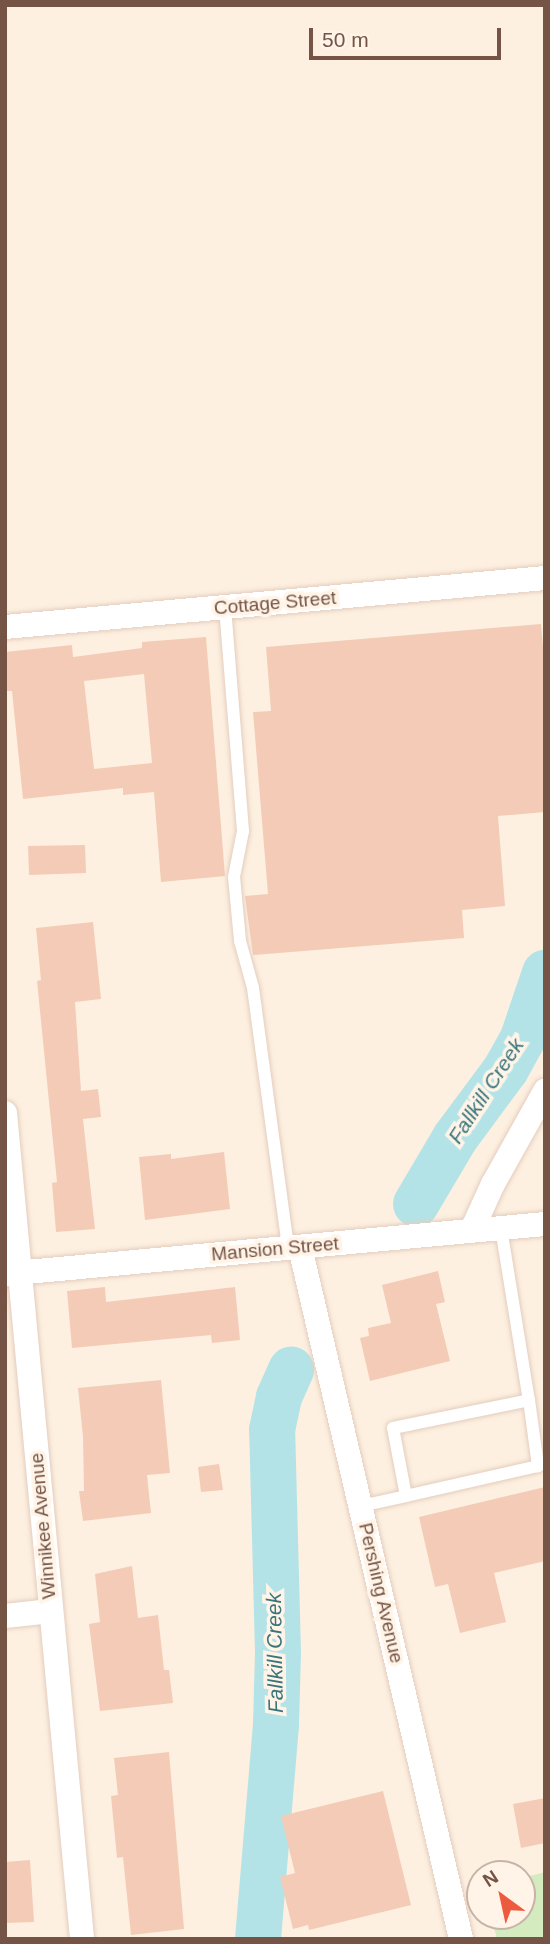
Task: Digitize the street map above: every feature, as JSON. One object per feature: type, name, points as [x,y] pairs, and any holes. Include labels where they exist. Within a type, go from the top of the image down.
[{"type":"street","name":"Cottage Street","points":[[5,627],[545,578]]},
{"type":"street","points":[[472,1230],[493,1184],[545,1091]]},
{"type":"street","name":"Winnikee Avenue","points":[[5,1112],[12,1274],[51,1611],[82,1939]]},
{"type":"street","name":"Mansion Street","points":[[12,1274],[545,1224]]},
{"type":"street","name":"Pershing Avenue","points":[[294,1247],[361,1506],[461,1939]]},
{"type":"street","points":[[5,1616],[51,1611]]},
{"type":"lane","points":[[225,607],[243,831],[234,877],[240,941],[253,988],[294,1247]]},
{"type":"lane","points":[[361,1506],[538,1466],[501,1228]]},
{"type":"lane","points":[[407,1496],[393,1428],[529,1400]]},
{"type":"green space","points":[[545,1872],[545,1939],[497,1939],[495,1930],[536,1930],[536,1874]]},
{"type":"building","points":[[541,624],[545,669],[545,812],[498,816],[505,906],[462,910],[464,938],[253,955],[245,896],[268,894],[253,712],[271,711],[266,647]]},
{"type":"building","points":[[206,637],[225,876],[161,882],[154,792],[123,795],[123,788],[23,799],[12,691],[5,691],[5,652],[72,645],[73,657],[142,648],[142,642]],"holes":[[[144,674],[152,763],[94,769],[84,681]]]},
{"type":"building","points":[[85,845],[86,873],[29,875],[28,846]]},
{"type":"building","points":[[93,922],[101,999],[75,1002],[81,1091],[98,1089],[101,1117],[83,1119],[95,1229],[56,1232],[52,1183],[57,1182],[37,981],[41,980],[36,928]]},
{"type":"building","points":[[224,1152],[230,1209],[145,1220],[139,1157],[171,1154],[171,1159]]},
{"type":"building","points":[[438,1271],[445,1302],[436,1304],[450,1361],[370,1381],[360,1338],[369,1336],[368,1328],[391,1323],[382,1285]]},
{"type":"building","points":[[105,1287],[106,1302],[235,1287],[240,1340],[212,1343],[211,1335],[72,1348],[67,1291]]},
{"type":"building","points":[[161,1380],[170,1473],[147,1475],[151,1513],[83,1521],[79,1491],[84,1491],[83,1437],[78,1388]]},
{"type":"building","points":[[219,1464],[223,1490],[201,1492],[198,1467]]},
{"type":"building","points":[[545,1487],[545,1561],[494,1573],[506,1622],[460,1633],[448,1584],[435,1587],[419,1517]]},
{"type":"building","points":[[132,1566],[138,1618],[158,1615],[164,1670],[169,1670],[173,1703],[100,1711],[89,1624],[100,1622],[95,1574]]},
{"type":"building","points":[[169,1752],[184,1929],[131,1935],[123,1857],[117,1858],[111,1796],[118,1795],[114,1758]]},
{"type":"building","points":[[383,1791],[411,1905],[309,1930],[308,1925],[293,1929],[280,1877],[295,1873],[281,1816]]},
{"type":"building","points":[[545,1798],[545,1843],[521,1848],[513,1804]]},
{"type":"building","points":[[30,1860],[34,1922],[5,1923],[5,1862]]},
{"type":"waterway","name":"Fallkill Creek","points":[[416,1204],[455,1138],[506,1069],[523,1038],[545,973]]},
{"type":"waterway","name":"Fallkill Creek","points":[[258,1939],[276,1724],[278,1653],[272,1430],[279,1397],[291,1370]]}]
